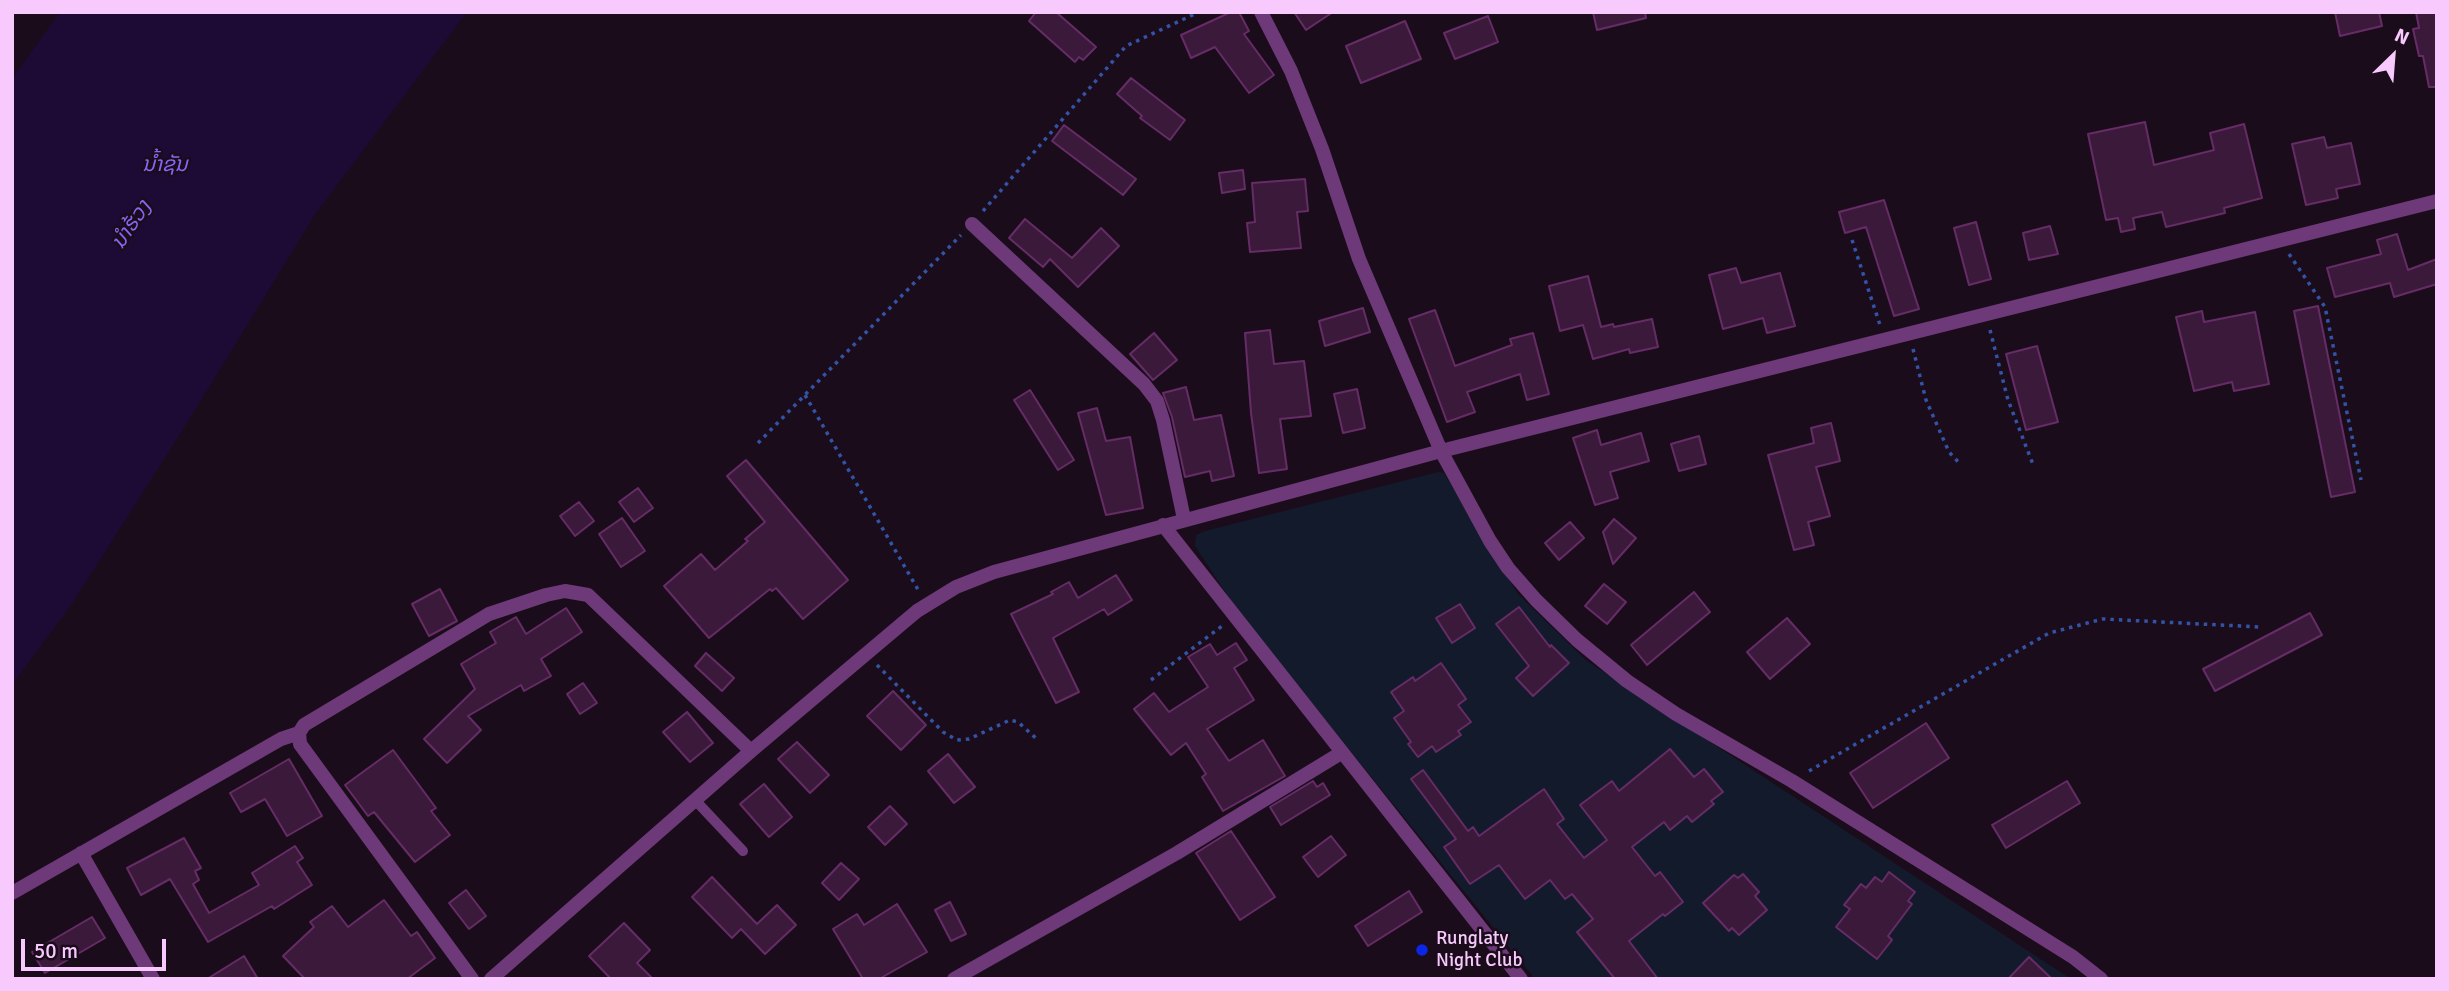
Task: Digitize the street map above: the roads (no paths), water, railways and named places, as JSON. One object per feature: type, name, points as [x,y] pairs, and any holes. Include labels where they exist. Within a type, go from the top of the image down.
[{"type":"street","points":[[1261,12],[1291,71],[1322,149],[1359,259],[1441,451],[1490,541],[1508,568],[1577,640],[1627,681],[2073,957],[2101,979]]},
{"type":"street","points":[[491,979],[866,654],[926,605],[956,587],[994,572],[1441,451],[2437,201]]},
{"type":"street","points":[[972,223],[1144,384],[1157,401],[1184,519]]},
{"type":"street","points":[[1163,525],[1521,979]]},
{"type":"street","points":[[472,979],[300,744],[299,733],[304,725],[488,614],[565,591],[589,595],[751,751]]},
{"type":"street","points":[[12,892],[281,739],[299,733]]},
{"type":"street","points":[[954,979],[1177,853],[1341,753]]},
{"type":"street","points":[[81,853],[153,979]]},
{"type":"lane","points":[[695,800],[743,851]]},
{"type":"water","name":"ນ້ຳຊັນ","points":[[60,12],[467,12],[314,216],[73,602],[12,685],[12,79]]},
{"type":"place","name":"Runglaty Night Club","points":[[1422,950]]},
{"type":"water label","name":"ນຳ້ຮວງ","points":[[132,225]]}]
